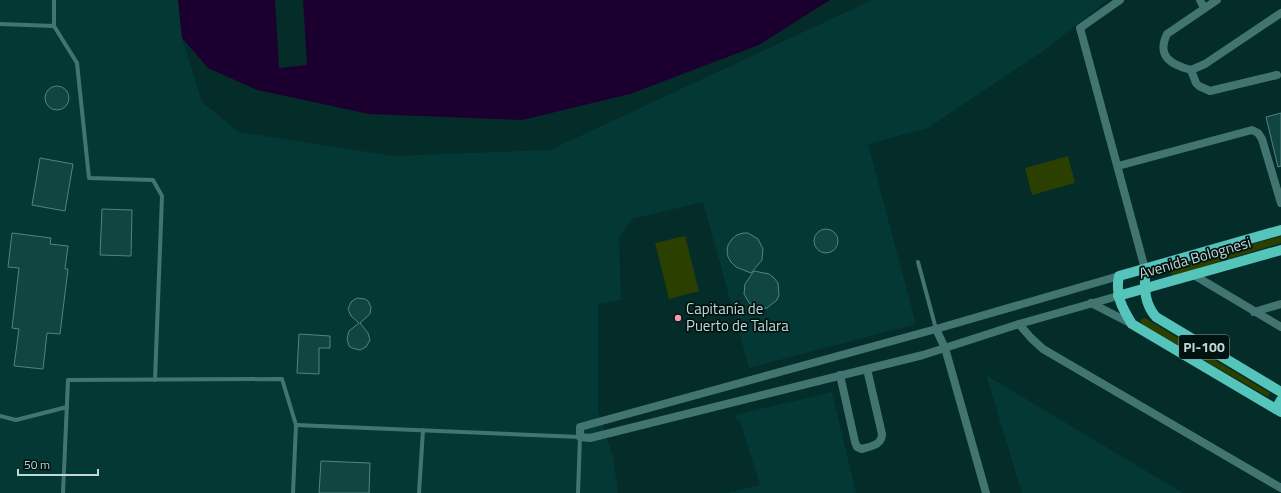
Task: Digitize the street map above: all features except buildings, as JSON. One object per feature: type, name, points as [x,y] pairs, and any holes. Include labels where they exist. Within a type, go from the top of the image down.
[{"type":"main road","name":"Avenida Bolognesi","points":[[1119,276],[1281,230]]},
{"type":"main road","name":"Avenida Bolognesi","points":[[1118,296],[1281,250]]},
{"type":"main road","name":"PI-100","points":[[1145,268],[1146,300],[1150,310],[1156,317],[1281,392]]},
{"type":"main road","name":"PI-100","points":[[1119,276],[1117,285],[1118,296],[1123,309],[1132,324],[1279,407]]},
{"type":"street","points":[[1120,0],[1080,28],[1145,268]]},
{"type":"street","points":[[1200,0],[1204,8]]},
{"type":"street","points":[[1217,0],[1167,34],[1164,43],[1164,52],[1170,61],[1179,67],[1191,70],[1205,64],[1281,13]]},
{"type":"street","points":[[1191,70],[1196,83],[1210,91],[1277,75]]},
{"type":"street","points":[[1118,166],[1252,130],[1258,133],[1262,139],[1281,203]]},
{"type":"street","points":[[1192,274],[1281,328]]},
{"type":"street","points":[[1118,296],[1019,324],[923,355],[590,438],[580,437],[580,427],[936,329],[1119,276]]},
{"type":"street","points":[[1091,303],[1132,324]]},
{"type":"street","points":[[1254,312],[1281,304]]},
{"type":"street","points":[[1019,324],[1043,349],[1281,488]]},
{"type":"street","points":[[936,329],[944,348],[986,493]]},
{"type":"street","points":[[840,375],[855,442],[857,447],[862,449],[879,443],[882,439],[867,369]]},
{"type":"lane","points":[[54,0],[54,26],[77,63],[89,178],[153,180],[162,196],[155,380]]},
{"type":"lane","points":[[0,24],[54,26]]},
{"type":"lane","points":[[918,262],[936,329]]},
{"type":"lane","points":[[63,493],[68,380],[282,380],[296,425],[293,493]]},
{"type":"lane","points":[[0,416],[16,420],[67,407]]},
{"type":"lane","points":[[296,425],[580,437],[578,493]]},
{"type":"lane","points":[[419,493],[423,430]]},
{"type":"shaded area","points":[[0,0],[178,0],[182,38],[202,102],[239,132],[393,156],[550,150],[872,0],[1108,0],[1042,52],[928,128],[868,144],[916,324],[749,368],[703,202],[632,219],[619,238],[621,300],[598,304],[598,411],[613,456],[618,493],[0,493]]},
{"type":"shaded area","points":[[178,0],[830,0],[759,45],[630,94],[522,120],[369,114],[257,90],[208,68],[182,38]]},
{"type":"shaded area","points":[[986,375],[1183,493],[1022,493]]},
{"type":"shaded area","points":[[832,392],[856,493],[727,493],[760,485],[740,422],[736,419],[735,415]]},
{"type":"green space","points":[[1068,156],[1075,183],[1032,195],[1025,168]]},
{"type":"green space","points":[[685,236],[699,291],[669,299],[655,243]]},
{"type":"green space","points":[[1281,236],[1281,243],[1177,275],[1172,275],[1170,271],[1172,267]]},
{"type":"green space","points":[[1145,318],[1270,393],[1268,397],[1143,325],[1140,320]]},
{"type":"pier","points":[[275,0],[303,0],[307,65],[279,68]]},
{"type":"place","name":"Capitanía de Puerto de Talara","points":[[678,318]]}]
